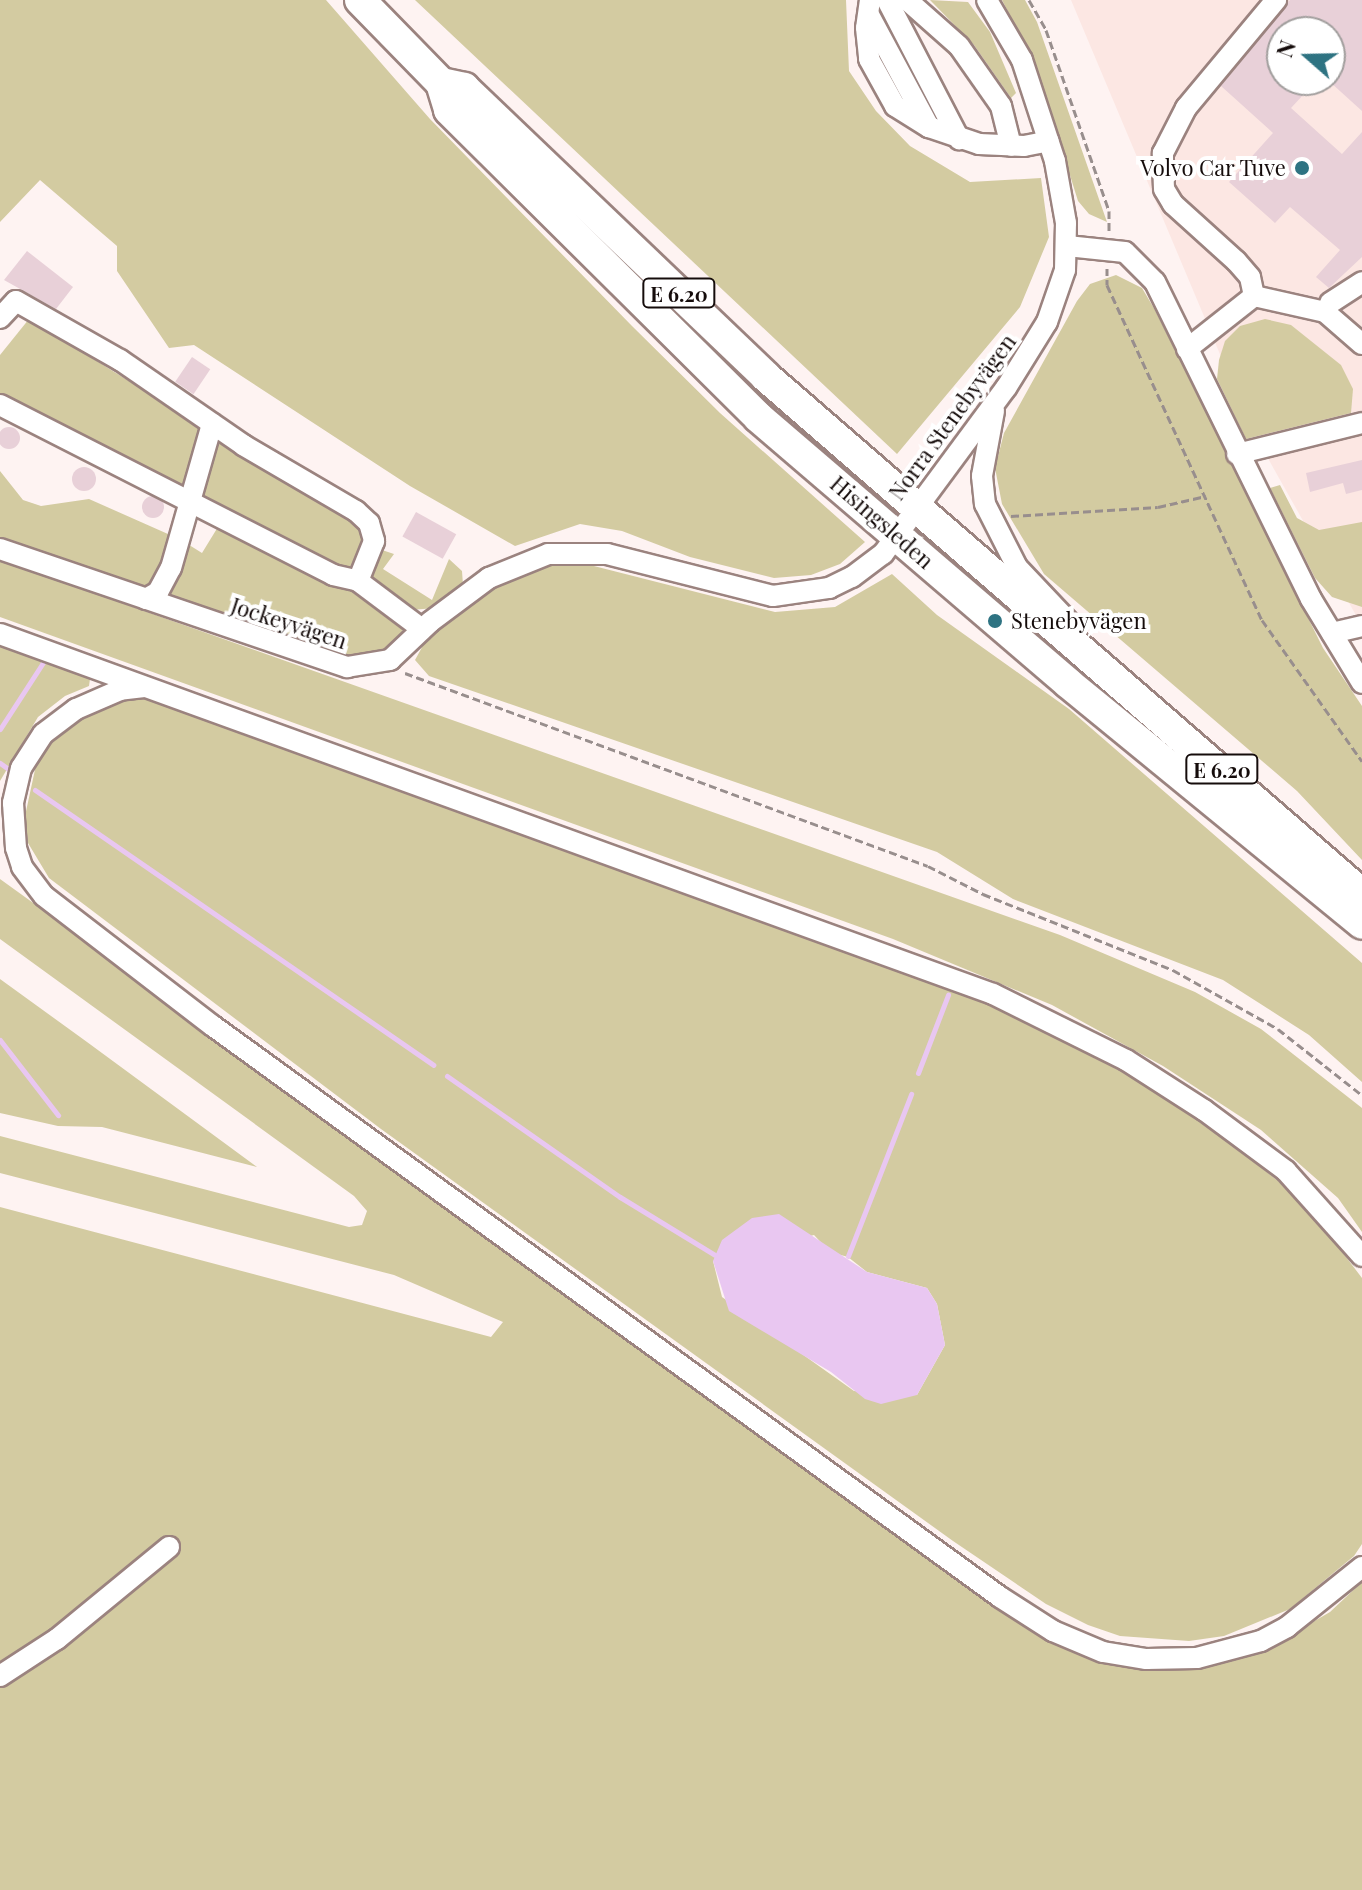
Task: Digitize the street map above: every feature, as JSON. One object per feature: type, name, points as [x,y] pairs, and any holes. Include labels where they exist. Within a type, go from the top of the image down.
[{"type":"highway","name":"Hisingsleden","points":[[360,0],[441,83],[449,110],[676,340],[1068,683],[1359,907]]},
{"type":"highway","name":"Hisingsleden","points":[[441,83],[464,88],[765,376],[1118,680],[1359,907]]},
{"type":"street","points":[[887,0],[959,139]]},
{"type":"street","points":[[907,0],[959,46],[1001,106],[1011,146]]},
{"type":"street","name":"Norra Stenebyvägen","points":[[897,534],[997,400],[1047,322],[1067,246],[1061,187],[1049,141],[1022,60],[987,0]]},
{"type":"street","points":[[1254,296],[1250,277],[1236,261],[1173,204],[1164,189],[1163,153],[1186,108],[1276,0]]},
{"type":"street","points":[[869,6],[929,127],[959,139],[1011,146],[1049,141]]},
{"type":"street","points":[[1067,246],[1108,248],[1138,260],[1155,282],[1237,454],[1362,683]]},
{"type":"street","points":[[1321,306],[1362,282]]},
{"type":"street","points":[[1187,349],[1254,296],[1321,306],[1362,302]]},
{"type":"street","points":[[0,318],[16,301],[120,360],[212,424],[369,523],[374,541],[358,581]]},
{"type":"street","points":[[1321,306],[1362,330]]},
{"type":"street","points":[[1321,306],[1362,344]]},
{"type":"street","points":[[997,400],[982,476],[992,522],[1017,567],[1096,648],[1118,680]]},
{"type":"street","points":[[0,405],[333,575],[358,581],[422,629]]},
{"type":"street","points":[[1237,454],[1362,423]]},
{"type":"street","points":[[146,599],[165,583],[194,503],[212,424]]},
{"type":"street","points":[[390,660],[422,629],[489,578],[548,554],[607,554],[744,591],[786,596],[829,588],[852,577],[883,554],[897,534]]},
{"type":"street","name":"Jockeyvägen","points":[[0,549],[322,662],[369,667],[390,660]]},
{"type":"street","points":[[1332,633],[1362,626]]},
{"type":"street","points":[[0,634],[1020,1007],[1126,1060],[1204,1110],[1286,1171],[1362,1256]]},
{"type":"street","points":[[144,687],[120,690],[76,709],[43,734],[21,768],[13,803],[16,848],[22,867],[44,896],[261,1061],[1000,1597],[1053,1631],[1103,1652],[1146,1659],[1197,1658],[1261,1641],[1287,1627],[1362,1567]]},
{"type":"street","points":[[0,1676],[57,1639],[169,1547]]},
{"type":"path","points":[[1029,0],[1046,30],[1109,211],[1107,285],[1262,620],[1362,761]]},
{"type":"path","points":[[992,522],[1158,507],[1206,496]]},
{"type":"path","points":[[390,660],[407,675],[928,866],[983,894],[1173,970],[1278,1029],[1362,1095]]},
{"type":"shaded area","points":[[0,0],[326,0],[430,119],[632,326],[720,413],[865,542],[840,564],[811,575],[774,578],[690,557],[622,531],[580,524],[515,546],[410,486],[194,345],[169,348],[117,271],[117,246],[40,180],[0,222]]},
{"type":"shaded area","points":[[415,0],[846,0],[849,71],[876,111],[910,146],[970,182],[1041,178],[1049,237],[1020,307],[897,454]]},
{"type":"shaded area","points":[[930,0],[968,2],[990,32],[1016,93],[1011,98],[974,45]]},
{"type":"shaded area","points":[[1002,0],[1025,0],[1037,22],[1107,222],[1089,214],[1078,201],[1036,66]]},
{"type":"shaded area","points":[[1071,0],[1362,0],[1362,626],[1251,428]]},
{"type":"shaded area","points":[[1116,275],[1142,288],[1155,310],[1323,648],[1362,706],[1362,860],[1297,791],[1044,574],[1002,504],[995,468],[1004,433],[1077,301],[1090,284]]},
{"type":"shaded area","points":[[29,319],[203,427],[191,492],[0,398],[0,355]]},
{"type":"shaded area","points":[[1265,319],[1291,325],[1341,365],[1353,389],[1351,413],[1246,439],[1217,379],[1219,360],[1225,341],[1240,326]]},
{"type":"shaded area","points":[[215,435],[357,525],[365,543],[353,568],[346,572],[202,498]]},
{"type":"shaded area","points":[[0,471],[23,500],[41,506],[89,499],[177,538],[149,590],[0,540]]},
{"type":"shaded area","points":[[1280,485],[1297,518],[1319,530],[1362,522],[1362,607],[1332,597],[1315,578],[1270,488]]},
{"type":"shaded area","points":[[221,522],[364,595],[402,626],[403,638],[395,649],[360,662],[166,598],[186,543],[202,553]]},
{"type":"shaded area","points":[[382,550],[394,554],[383,569],[432,600],[449,559],[462,571],[463,585],[436,608],[410,610],[369,578]]},
{"type":"shaded area","points":[[0,560],[1060,935],[1195,992],[1261,1029],[1362,1108],[1362,1232],[1338,1198],[1261,1130],[1163,1066],[1052,1005],[893,939],[0,617]]},
{"type":"shaded area","points":[[586,564],[775,612],[835,607],[892,574],[937,615],[1069,709],[1362,963],[1362,1082],[1309,1035],[1223,980],[1013,899],[937,852],[429,676],[415,660],[426,640],[513,574],[552,565]]},
{"type":"shaded area","points":[[0,646],[90,679],[89,686],[65,696],[38,717],[0,781]]},
{"type":"shaded area","points":[[135,693],[1012,1010],[1190,1110],[1304,1202],[1362,1278],[1362,1544],[1354,1556],[1290,1609],[1224,1636],[1189,1641],[1120,1636],[1088,1625],[1046,1604],[953,1541],[381,1129],[49,878],[28,843],[25,816],[36,765],[59,733],[90,711]],"holes":[[[814,1235],[830,1252],[848,1257],[867,1272],[927,1288],[937,1304],[945,1345],[917,1395],[854,1391],[722,1297],[713,1261]]]},
{"type":"shaded area","points":[[0,879],[1044,1632],[1207,1665],[1273,1645],[1330,1612],[1362,1582],[1362,1890],[0,1890],[0,1207],[491,1337],[503,1322],[394,1275],[0,1173],[0,1136],[349,1227],[362,1225],[367,1211],[354,1196],[0,939]]},
{"type":"shaded area","points":[[0,979],[257,1167],[102,1127],[58,1126],[0,1113]]},
{"type":"shaded area","points":[[779,1214],[867,1272],[927,1288],[937,1304],[945,1345],[917,1395],[881,1404],[865,1399],[831,1372],[729,1311],[713,1261],[722,1240],[752,1218]]},
{"type":"building","name":"Volvo Car Tuve","points":[[1290,0],[1362,0],[1362,111],[1345,96],[1346,16],[1277,16]]},
{"type":"building","name":"Volvo Car Tuve","points":[[1266,30],[1266,96],[1302,96],[1291,108],[1342,154],[1362,132],[1362,257],[1329,288],[1316,277],[1340,250],[1290,207],[1275,223],[1229,182],[1273,133],[1221,86]]},
{"type":"building","points":[[27,251],[73,287],[56,309],[4,280]]},
{"type":"building","points":[[192,357],[210,369],[193,394],[175,382]]},
{"type":"building","points":[[9,427],[17,430],[20,438],[17,446],[9,449],[1,446],[-2,438],[1,430]]},
{"type":"building","points":[[1362,460],[1362,490],[1346,494],[1343,483],[1310,492],[1306,473]]},
{"type":"building","points":[[84,467],[93,470],[96,479],[93,488],[84,491],[75,488],[72,479],[75,470]]},
{"type":"building","points":[[153,496],[161,499],[164,507],[161,515],[153,518],[145,515],[142,507],[145,499]]},
{"type":"building","points":[[416,512],[456,534],[443,559],[402,536]]},
{"type":"waterway","points":[[0,729],[44,661]]},
{"type":"waterway","points":[[0,763],[7,768]]},
{"type":"waterway","points":[[35,790],[433,1065]]},
{"type":"waterway","points":[[918,1073],[948,995]]},
{"type":"waterway","points":[[0,1040],[58,1115]]},
{"type":"waterway","points":[[447,1076],[620,1197],[715,1255]]},
{"type":"waterway","points":[[848,1256],[911,1094]]},
{"type":"place","name":"Volvo Car Tuve","points":[[1302,168]]},
{"type":"place","name":"Stenebyvägen","points":[[995,621]]}]
